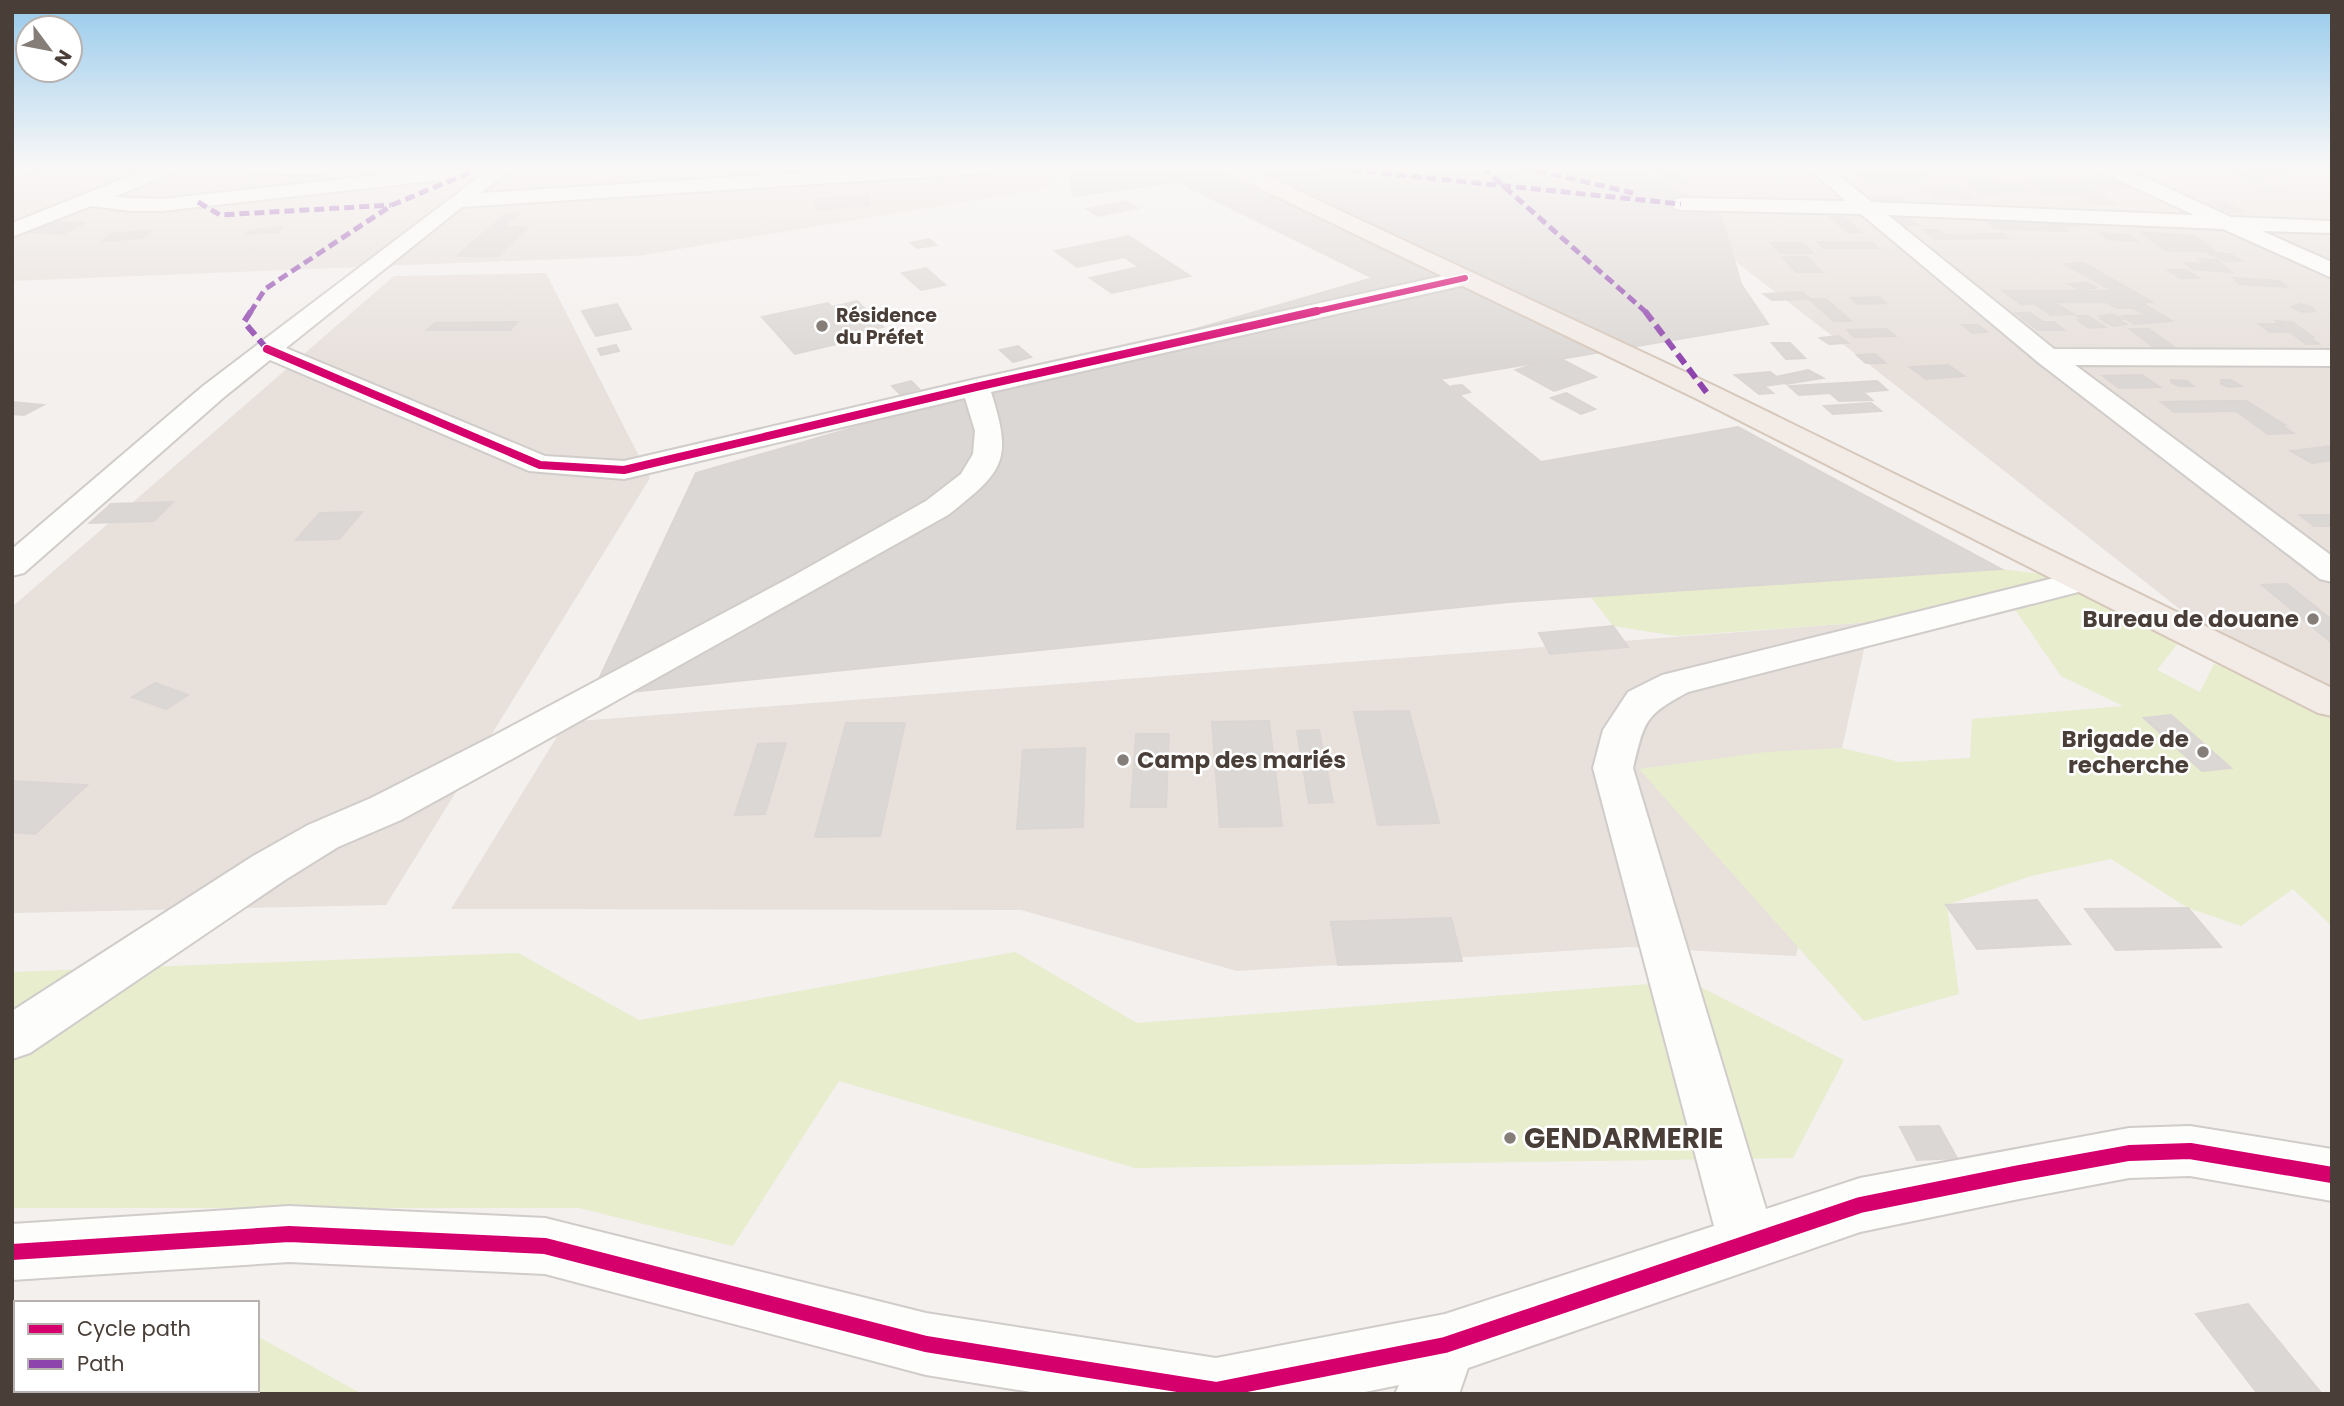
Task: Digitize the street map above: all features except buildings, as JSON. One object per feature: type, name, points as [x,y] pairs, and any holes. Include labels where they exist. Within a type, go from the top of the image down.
[{"type":"main road","points":[[1369,233],[1765,421],[2332,704]]},
{"type":"street","points":[[12,566],[213,391],[416,233]]},
{"type":"street","points":[[1894,233],[2048,357],[2332,572]]},
{"type":"street","points":[[2248,233],[2332,271]]},
{"type":"street","points":[[267,349],[540,465],[582,470],[624,470],[682,459],[976,387],[1465,278]]},
{"type":"street","points":[[2048,357],[2332,358]]},
{"type":"street","points":[[12,1038],[269,868],[323,836],[386,809],[507,746],[937,508],[972,480],[988,454],[989,430],[976,387]]},
{"type":"street","points":[[1747,1243],[1613,768],[1623,730],[1642,701],[1675,682],[2082,581]]},
{"type":"street","points":[[12,1252],[289,1234],[545,1246],[926,1344],[1216,1391],[1436,1369],[1747,1243],[1860,1205],[2129,1153],[2190,1151],[2332,1175]]},
{"type":"shaded area","points":[[12,233],[779,233],[638,256],[12,281]]},
{"type":"shaded area","points":[[1698,233],[2332,233],[2332,729]]},
{"type":"shaded area","points":[[546,273],[650,478],[386,905],[12,913],[12,607],[394,276]]},
{"type":"shaded area","points":[[1870,622],[1796,956],[1631,947],[1237,971],[1021,910],[451,909],[566,722]]},
{"type":"green space","points":[[2001,569],[2086,579],[2186,633],[2157,670],[2200,692],[2214,664],[2332,691],[2332,926],[2293,889],[2241,926],[2188,908],[2111,859],[2031,876],[1947,905],[1959,994],[1864,1021],[1639,769],[1766,752],[1842,748],[1900,762],[1970,758],[1972,719],[2123,706],[2061,676],[2011,604],[1870,622],[1676,636],[1613,626],[1590,596]]},
{"type":"green space","points":[[1015,952],[1137,1023],[1689,981],[1844,1060],[1793,1158],[1135,1168],[839,1081],[733,1246],[579,1208],[12,1208],[12,972],[518,953],[639,1020]]},
{"type":"green space","points":[[259,1337],[362,1394],[138,1394],[259,1392]]},
{"type":"marked path","points":[[267,349],[244,322],[265,289],[350,233]]},
{"type":"marked path","points":[[1556,233],[1646,312],[1707,393]]},
{"type":"cycle path","points":[[267,349],[540,465],[624,470],[976,387],[1465,278]]},
{"type":"cycle path","points":[[12,1252],[289,1234],[545,1246],[926,1344],[1216,1390],[1445,1345],[1860,1205],[2019,1173],[2129,1153],[2190,1151],[2332,1175]]},
{"type":"place","name":"Résidence du Préfet","points":[[822,326]]},
{"type":"place","name":"Bureau de douane","points":[[2313,619]]},
{"type":"place","name":"Brigade de recherche","points":[[2203,752]]},
{"type":"place","name":"Camp des mariés","points":[[1123,760]]},
{"type":"place","name":"GENDARMERIE","points":[[1510,1138]]}]
